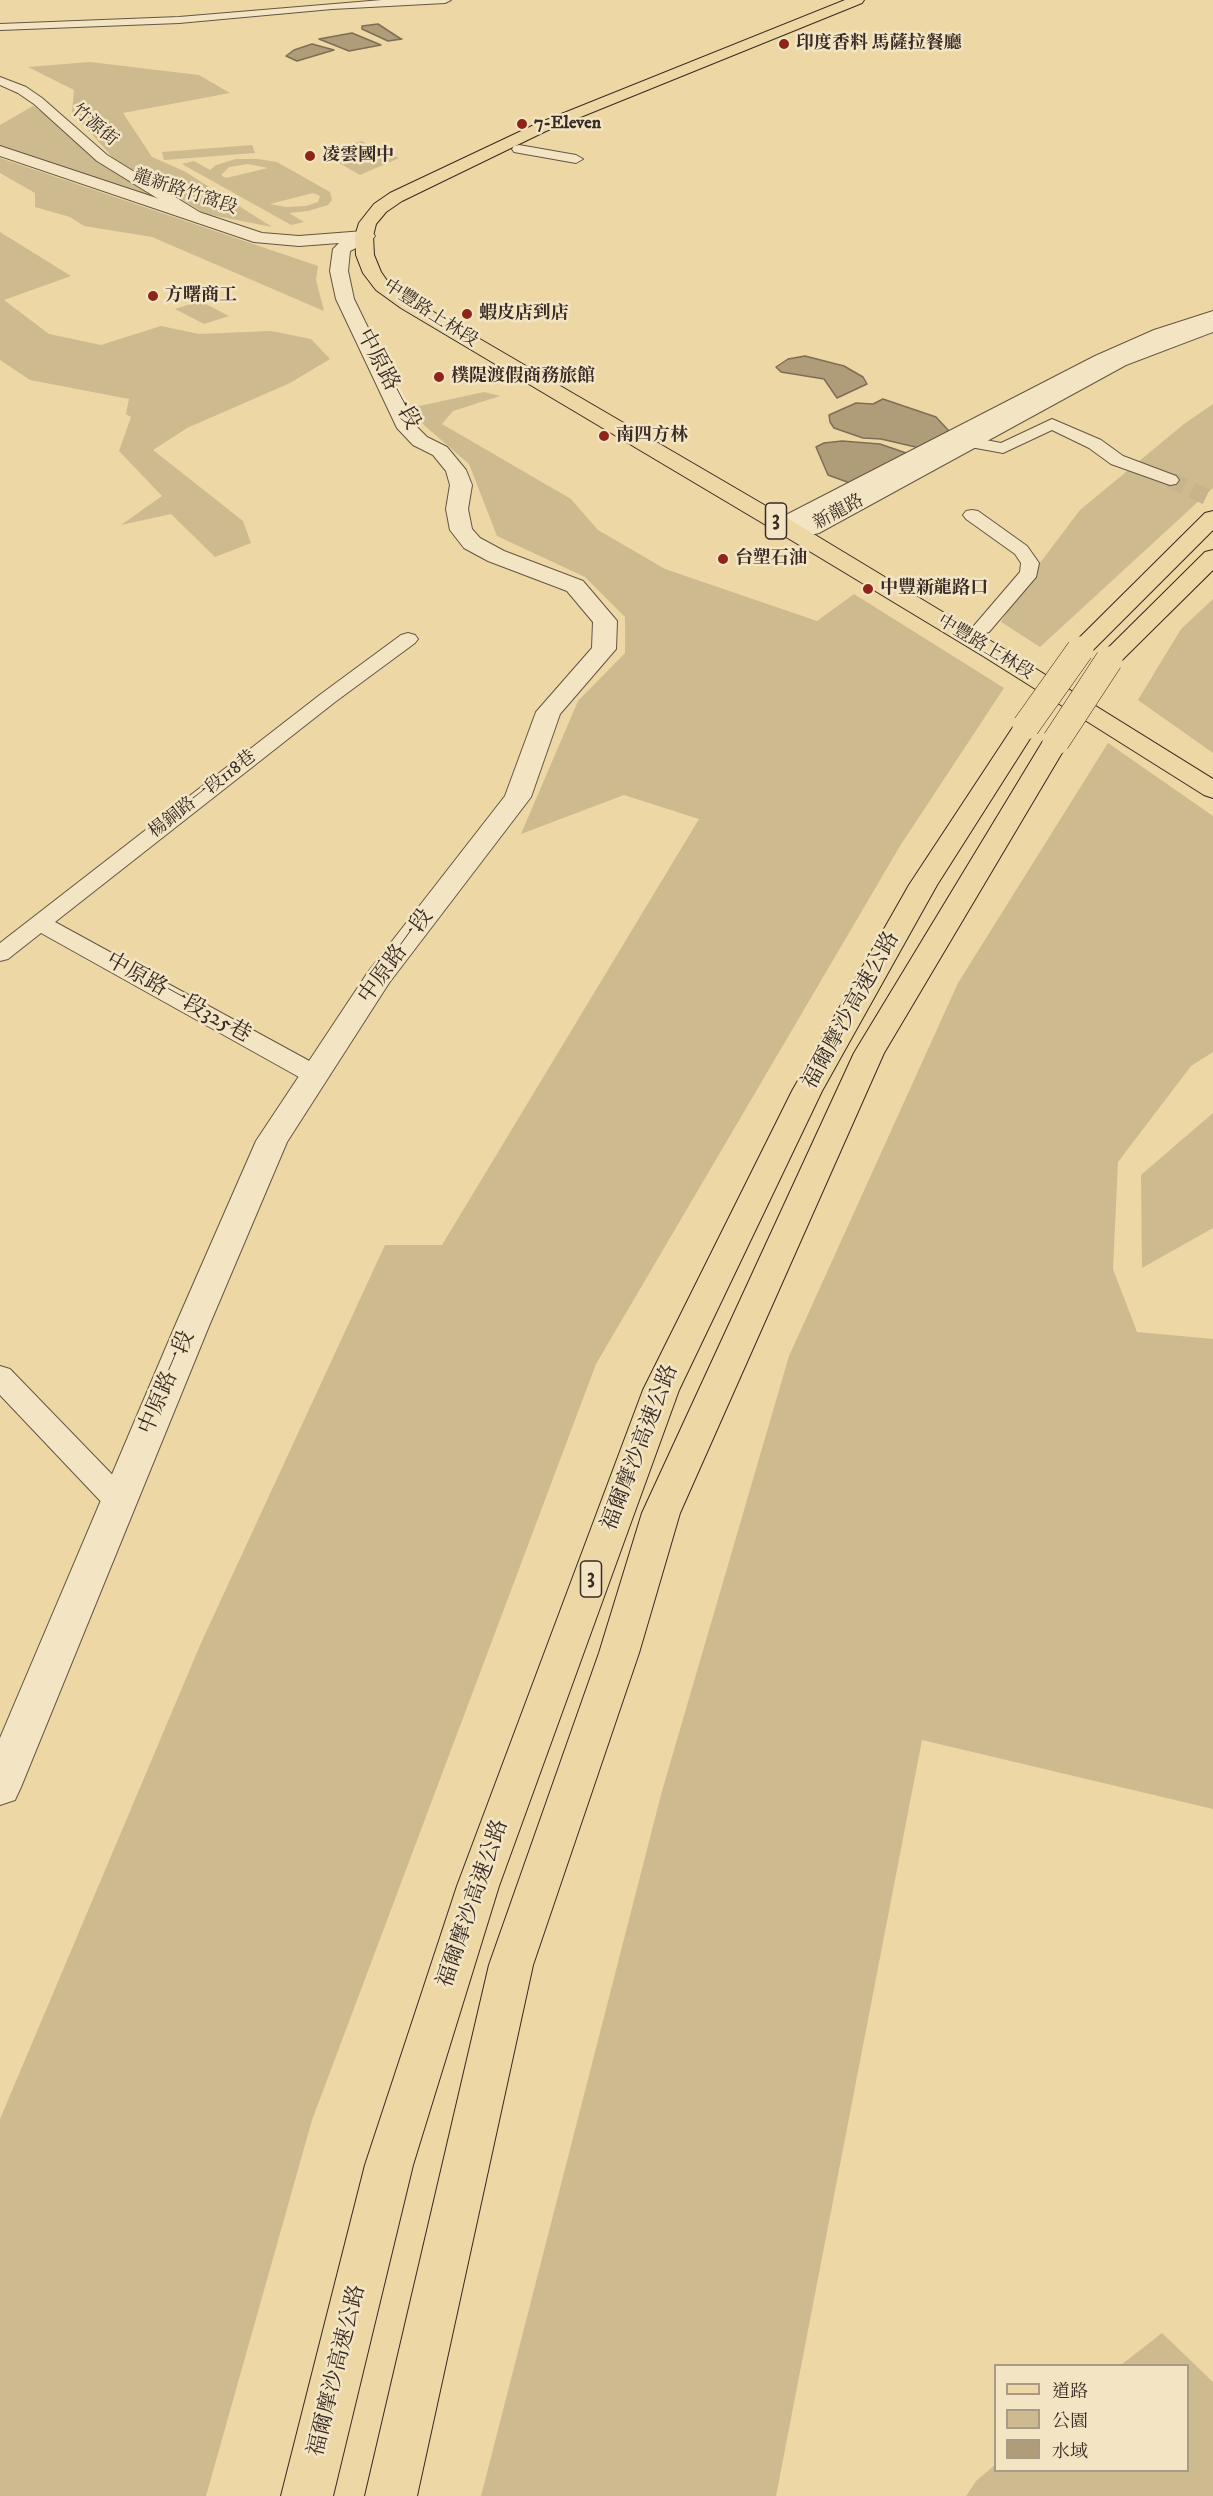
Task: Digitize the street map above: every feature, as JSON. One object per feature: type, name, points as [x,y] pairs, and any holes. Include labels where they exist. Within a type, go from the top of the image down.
[{"type":"main road","points":[[857,0],[612,98],[505,144],[396,197],[380,208],[368,223],[372,236],[391,216],[410,201],[579,118],[876,0]]},
{"type":"main road","name":"中豐路上林段","points":[[372,236],[365,255],[372,273],[382,286],[407,304],[982,628],[1179,747],[1213,772]]},
{"type":"main road","name":"福爾摩沙高速公路","points":[[391,2496],[511,1965],[615,1664],[661,1513],[869,1053],[1041,733],[1080,650],[1213,518]]},
{"type":"main road","name":"中豐路上林段","points":[[800,527],[1213,790]]},
{"type":"main road","name":"福爾摩沙高速公路","points":[[307,2496],[389,2165],[477,1886],[661,1390],[807,1091],[923,885],[1041,733],[1109,660],[1213,557]]},
{"type":"street","points":[[0,27],[179,20],[332,6],[445,0]]},
{"type":"street","name":"竹源街","points":[[0,81],[22,90],[38,101],[102,158],[196,216]]},
{"type":"street","points":[[519,148],[576,159]]},
{"type":"street","name":"龍新路竹窩段","points":[[0,151],[260,238],[277,241],[372,236]]},
{"type":"street","name":"中原路一段","points":[[0,1787],[272,1142],[378,978],[518,797],[548,712],[604,649],[605,621],[575,586],[496,556],[472,543],[461,530],[457,509],[461,485],[456,470],[440,451],[420,441],[407,428],[345,299],[339,271],[342,249],[372,236]]},
{"type":"street","name":"新龍路","points":[[800,527],[1102,360],[1161,334],[1213,317]]},
{"type":"street","name":"新龍路","points":[[800,527],[970,442],[1119,361],[1213,326]]},
{"type":"street","points":[[970,442],[1003,448],[1052,424],[1095,444],[1117,460],[1170,480]]},
{"type":"street","points":[[972,515],[1022,550],[1030,564],[1029,573],[982,628]]},
{"type":"street","name":"楊銅路一段118巷","points":[[0,954],[408,639]]},
{"type":"street","name":"中原路一段325巷","points":[[40,922],[315,1075]]},
{"type":"street","points":[[0,1377],[119,1501]]},
{"type":"green space","points":[[90,62],[199,75],[230,93],[123,113],[152,157],[184,171],[272,227],[206,214],[113,158],[72,112],[74,90],[28,67]]},
{"type":"green space","points":[[33,106],[58,124],[92,158],[176,205],[0,146],[0,125]]},
{"type":"green space","points":[[361,141],[399,158],[360,175],[339,163],[347,159],[331,151]]},
{"type":"green space","points":[[252,145],[255,153],[164,160],[162,152]]},
{"type":"green space","points":[[0,158],[318,266],[316,280],[324,311],[152,237],[84,226],[70,217],[35,207],[35,193],[0,173]]},
{"type":"green space","points":[[236,159],[277,162],[330,192],[332,200],[328,205],[308,211],[289,213],[304,222],[291,225],[182,164],[194,161],[210,170],[216,165]],"holes":[[[248,164],[268,168],[226,178],[221,175],[229,167]],[[313,193],[320,196],[318,202],[306,206],[286,207],[270,204]]]},
{"type":"green space","points":[[0,232],[71,276],[4,300],[49,334],[101,345],[161,326],[199,334],[271,331],[311,339],[330,359],[290,383],[187,428],[153,450],[243,521],[251,543],[215,557],[171,514],[121,525],[162,496],[119,451],[131,417],[126,414],[129,399],[30,380],[0,360]]},
{"type":"green space","points":[[200,301],[229,316],[204,324],[175,309]]},
{"type":"green space","points":[[484,392],[500,396],[453,411],[442,424],[571,499],[598,530],[665,569],[817,621],[854,594],[1004,688],[900,846],[596,1364],[312,2120],[206,2496],[0,2496],[0,2119],[201,1643],[385,1245],[442,1245],[699,819],[624,795],[521,834],[578,701],[625,653],[625,617],[585,577],[497,536],[469,464],[425,426],[410,408]]},
{"type":"green space","points":[[1213,404],[1213,488],[1040,647],[1001,622],[1024,584],[1080,510],[1184,424]]},
{"type":"green space","points":[[1213,599],[1213,753],[1138,700],[1181,629]]},
{"type":"green space","points":[[1108,743],[1213,816],[1213,1052],[1191,1066],[1118,1162],[1113,1269],[1137,1332],[1213,1339],[1213,1809],[922,1740],[776,2496],[481,2496],[662,1791],[789,1356],[958,983]]},
{"type":"green space","points":[[1213,1113],[1213,1228],[1142,1268],[1141,1175]]},
{"type":"green space","points":[[1162,2333],[1213,2382],[1213,2496],[966,2496],[976,2481],[994,2466],[994,2472],[1189,2472],[1189,2364],[1122,2364]]},
{"type":"water","points":[[378,24],[402,39],[388,41],[362,29],[362,26]]},
{"type":"water","points":[[352,33],[381,45],[349,51],[319,39]]},
{"type":"water","points":[[312,44],[334,50],[297,61],[286,56],[294,50]]},
{"type":"water","points":[[805,356],[844,366],[863,377],[867,384],[837,398],[824,379],[781,372],[776,367],[788,359]]},
{"type":"water","points":[[883,399],[936,417],[949,431],[920,448],[881,439],[863,438],[834,428],[830,422],[829,415],[856,403],[873,404]]},
{"type":"water","points":[[842,441],[880,444],[909,454],[850,483],[828,475],[816,447],[824,443]]},
{"type":"tunnel","points":[[1170,480],[1213,500]]},
{"type":"place","name":"印度香料 馬薩拉餐廳","points":[[784,44]]},
{"type":"place","name":"7-Eleven","points":[[522,124]]},
{"type":"place","name":"凌雲國中","points":[[310,156]]},
{"type":"place","name":"方曙商工","points":[[153,296]]},
{"type":"place","name":"蝦皮店到店","points":[[467,314]]},
{"type":"place","name":"樸隄渡假商務旅館","points":[[439,377]]},
{"type":"place","name":"南四方林","points":[[604,436]]},
{"type":"place","name":"台塑石油","points":[[723,559]]},
{"type":"place","name":"中豐新龍路口","points":[[868,589]]}]
